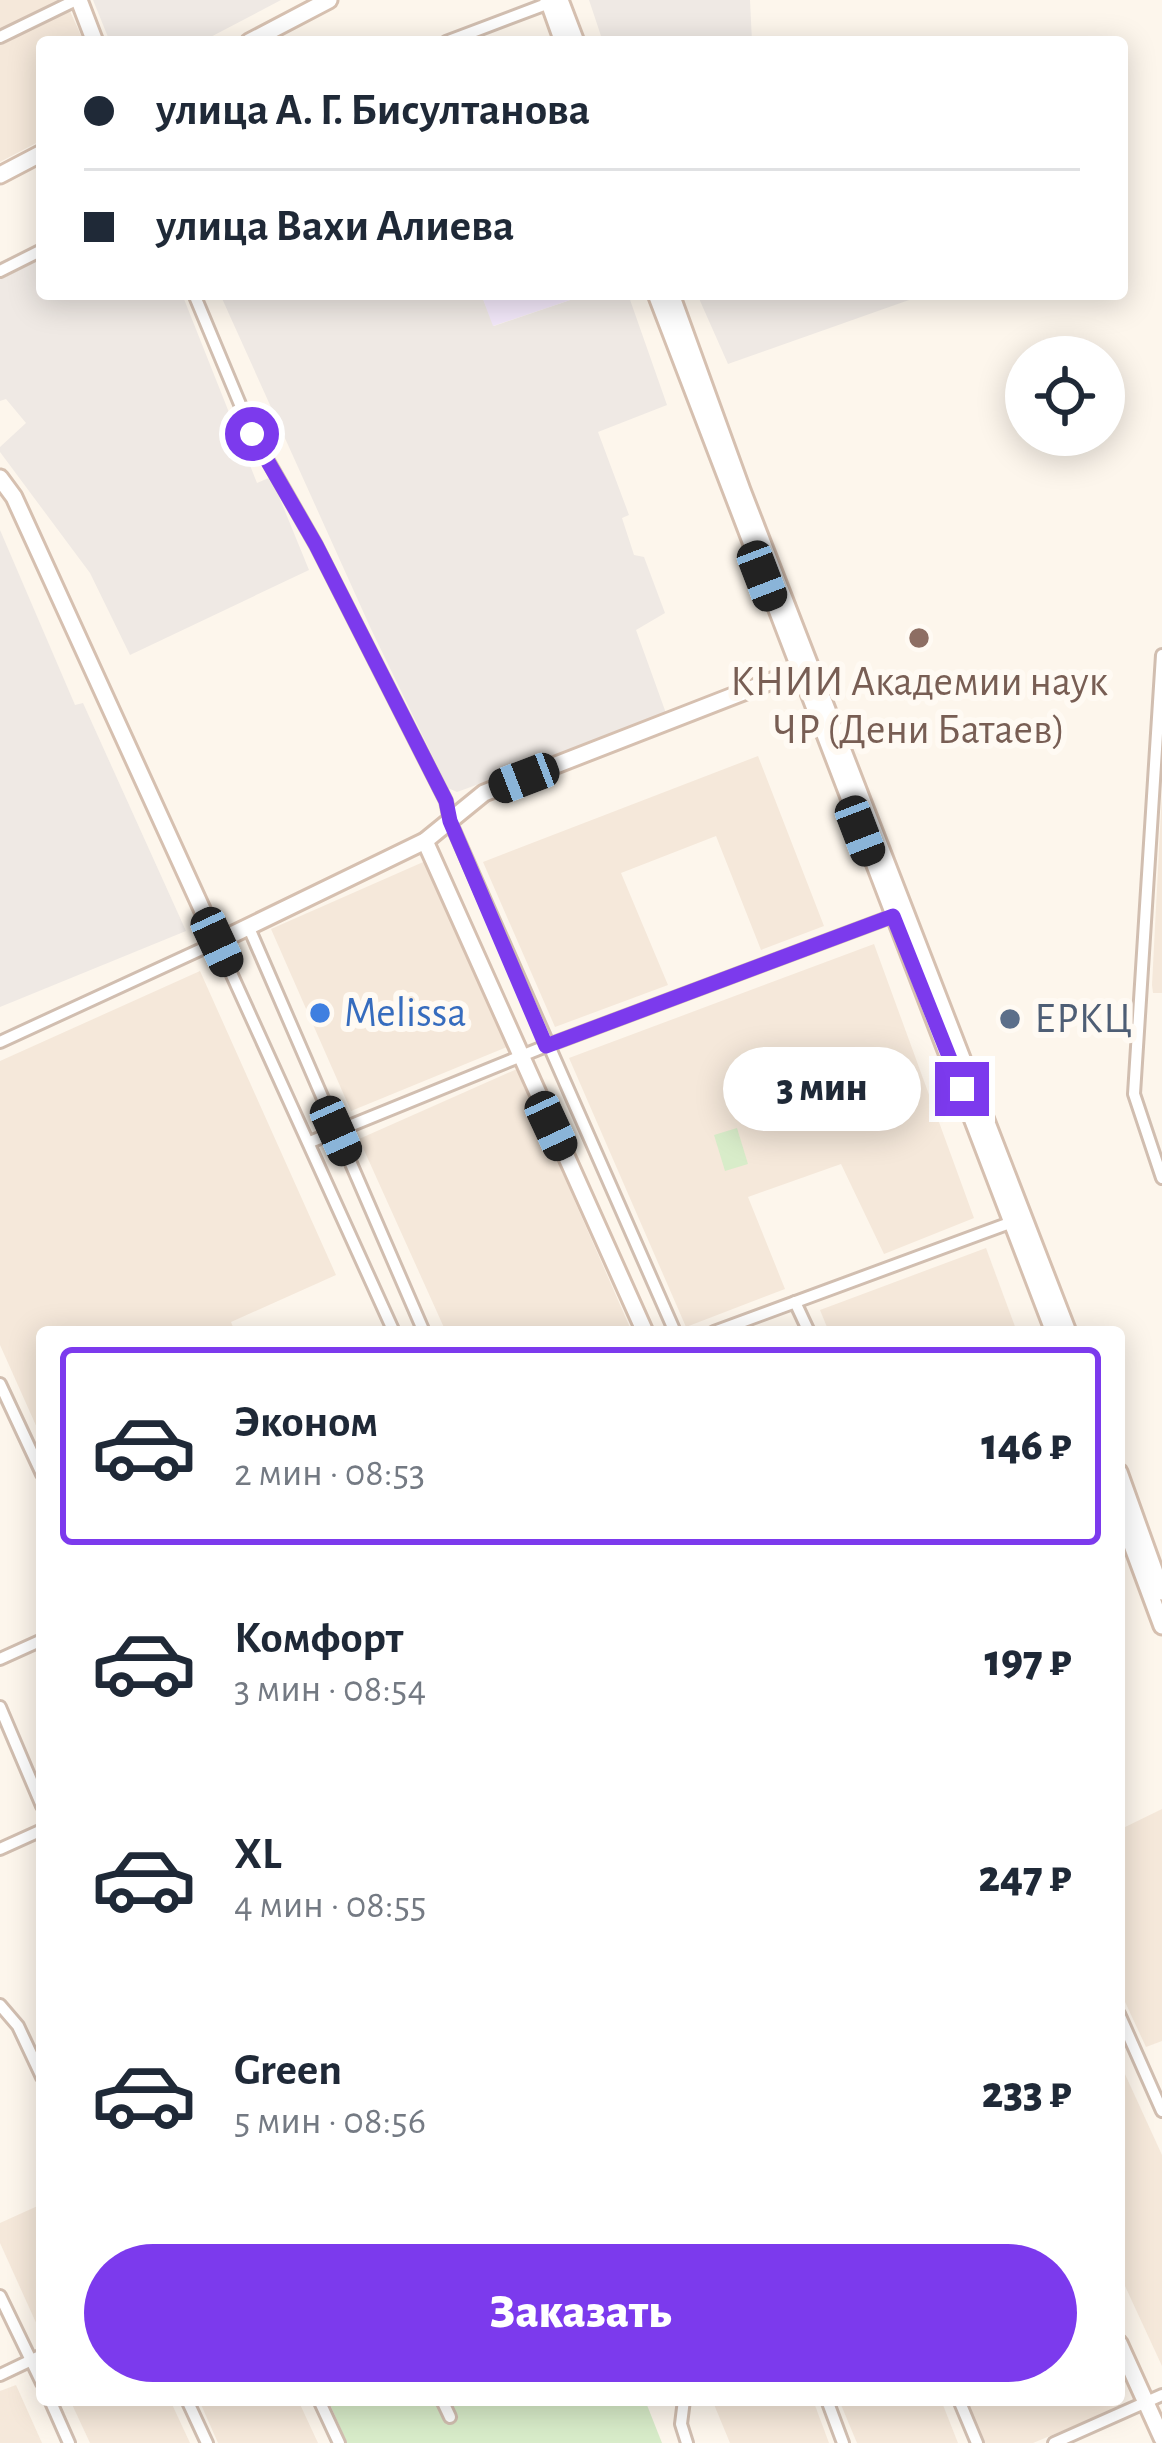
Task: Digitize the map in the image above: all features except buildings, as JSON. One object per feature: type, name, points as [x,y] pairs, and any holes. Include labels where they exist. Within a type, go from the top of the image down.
[{"type":"main road","points":[[77,0],[92,36]]},
{"type":"main road","points":[[260,36],[329,0]]},
{"type":"main road","points":[[552,1],[561,36]]},
{"type":"main road","points":[[552,1],[572,36]]},
{"type":"main road","points":[[0,175],[36,156]]},
{"type":"main road","points":[[658,300],[1019,1220],[1052,1326]]},
{"type":"main road","points":[[672,300],[893,916],[1065,1326]]},
{"type":"main road","points":[[0,478],[14,497],[217,942],[425,841],[484,793],[804,668]]},
{"type":"main road","points":[[425,841],[641,1326]]},
{"type":"main road","points":[[1125,1489],[1162,1592]]},
{"type":"main road","points":[[1125,1526],[1162,1626]]},
{"type":"main road","points":[[1125,2357],[1162,2438]]},
{"type":"street","points":[[0,37],[77,0]]},
{"type":"street","points":[[462,36],[552,1]]},
{"type":"street","points":[[0,271],[36,253]]},
{"type":"street","points":[[196,300],[252,434],[316,545],[436,782],[546,1046],[671,1326]]},
{"type":"street","points":[[1162,655],[1134,1094],[1162,1178]]},
{"type":"street","points":[[310,1142],[546,1046],[893,916]]},
{"type":"street","points":[[249,928],[421,1326]]},
{"type":"street","points":[[0,1042],[217,942],[391,1326]]},
{"type":"street","points":[[730,1326],[1019,1220]]},
{"type":"street","points":[[795,1302],[806,1326]]},
{"type":"street","points":[[0,1384],[36,1461]]},
{"type":"street","points":[[0,1659],[36,1643]]},
{"type":"street","points":[[0,1707],[36,1792]]},
{"type":"street","points":[[0,1849],[36,1833]]},
{"type":"street","points":[[0,2005],[18,2026],[36,2064]]},
{"type":"street","points":[[1125,2030],[1162,2111]]},
{"type":"street","points":[[0,2296],[36,2356]]},
{"type":"street","points":[[0,2374],[36,2358]]},
{"type":"street","points":[[1054,2443],[1162,2395]]},
{"type":"street","points":[[53,2406],[69,2443]]},
{"type":"street","points":[[190,2406],[207,2443]]},
{"type":"street","points":[[322,2406],[339,2443]]},
{"type":"street","points":[[445,2406],[450,2417]]},
{"type":"street","points":[[683,2406],[681,2424],[687,2443]]},
{"type":"street","points":[[829,2406],[843,2443]]},
{"type":"street","points":[[962,2406],[977,2443]]},
{"type":"shaded area","points":[[0,0],[61,0],[0,30]]},
{"type":"shaded area","points":[[93,0],[281,0],[212,36],[108,36]]},
{"type":"shaded area","points":[[589,0],[750,0],[752,36],[601,36]]},
{"type":"shaded area","points":[[69,9],[81,36],[36,36],[36,143],[0,162],[0,42]]},
{"type":"shaded area","points":[[36,260],[36,300],[184,300],[257,483],[271,477],[309,570],[130,655],[90,573],[0,452],[26,423],[6,399],[0,401],[0,278]]},
{"type":"shaded area","points":[[223,300],[483,300],[494,326],[570,300],[630,300],[667,405],[598,432],[629,515],[622,518],[634,555],[644,557],[665,613],[636,630],[667,716],[457,792],[448,788]]},
{"type":"shaded area","points":[[483,300],[570,300],[493,326]]},
{"type":"shaded area","points":[[700,300],[909,300],[728,364]]},
{"type":"shaded area","points":[[0,530],[75,705],[83,703],[186,931],[0,1007]]},
{"type":"shaded area","points":[[758,756],[824,926],[761,950],[716,836],[621,873],[668,985],[555,1027],[483,862]]},
{"type":"shaded area","points":[[1162,791],[1162,993],[1153,993],[1152,985]]},
{"type":"shaded area","points":[[430,859],[514,1044],[351,1111],[271,929]]},
{"type":"shaded area","points":[[874,944],[974,1218],[884,1254],[841,1164],[748,1197],[785,1289],[686,1326],[569,1058]]},
{"type":"shaded area","points":[[200,971],[336,1275],[231,1322],[233,1326],[36,1326],[36,1426],[0,1345],[0,1061]]},
{"type":"shaded area","points":[[517,1069],[629,1326],[443,1326],[359,1139]]},
{"type":"shaded area","points":[[986,1248],[1015,1326],[827,1326],[820,1310]]},
{"type":"shaded area","points":[[1162,1809],[1162,2041],[1146,2047],[1125,2002],[1125,1827]]},
{"type":"shaded area","points":[[1125,2074],[1162,2155],[1162,2366],[1125,2286]]},
{"type":"shaded area","points":[[36,2207],[36,2323],[0,2243],[0,2223]]},
{"type":"shaded area","points":[[16,2385],[42,2443],[0,2443],[0,2391]]},
{"type":"shaded area","points":[[73,2406],[173,2406],[190,2443],[90,2443]]},
{"type":"shaded area","points":[[202,2406],[301,2406],[318,2443],[218,2443]]},
{"type":"shaded area","points":[[715,2406],[815,2406],[829,2443],[730,2443]]},
{"type":"shaded area","points":[[842,2406],[943,2406],[958,2443],[857,2443]]},
{"type":"shaded area","points":[[968,2406],[1120,2407],[1033,2443],[983,2443]]},
{"type":"green space","points":[[737,1128],[748,1164],[725,1171],[714,1135]]},
{"type":"green space","points":[[331,2406],[647,2406],[662,2443],[347,2443]]},
{"type":"place","name":"КНИИ Академии наук ЧР (Дени Батаев)","points":[[919,638]]},
{"type":"place","name":"Melissa","points":[[320,1013]]},
{"type":"place","name":"ЕРКЦ","points":[[1010,1019]]},
{"type":"route","points":[[252,434],[316,545],[446,801],[450,821],[546,1046],[893,916],[962,1089]]}]
